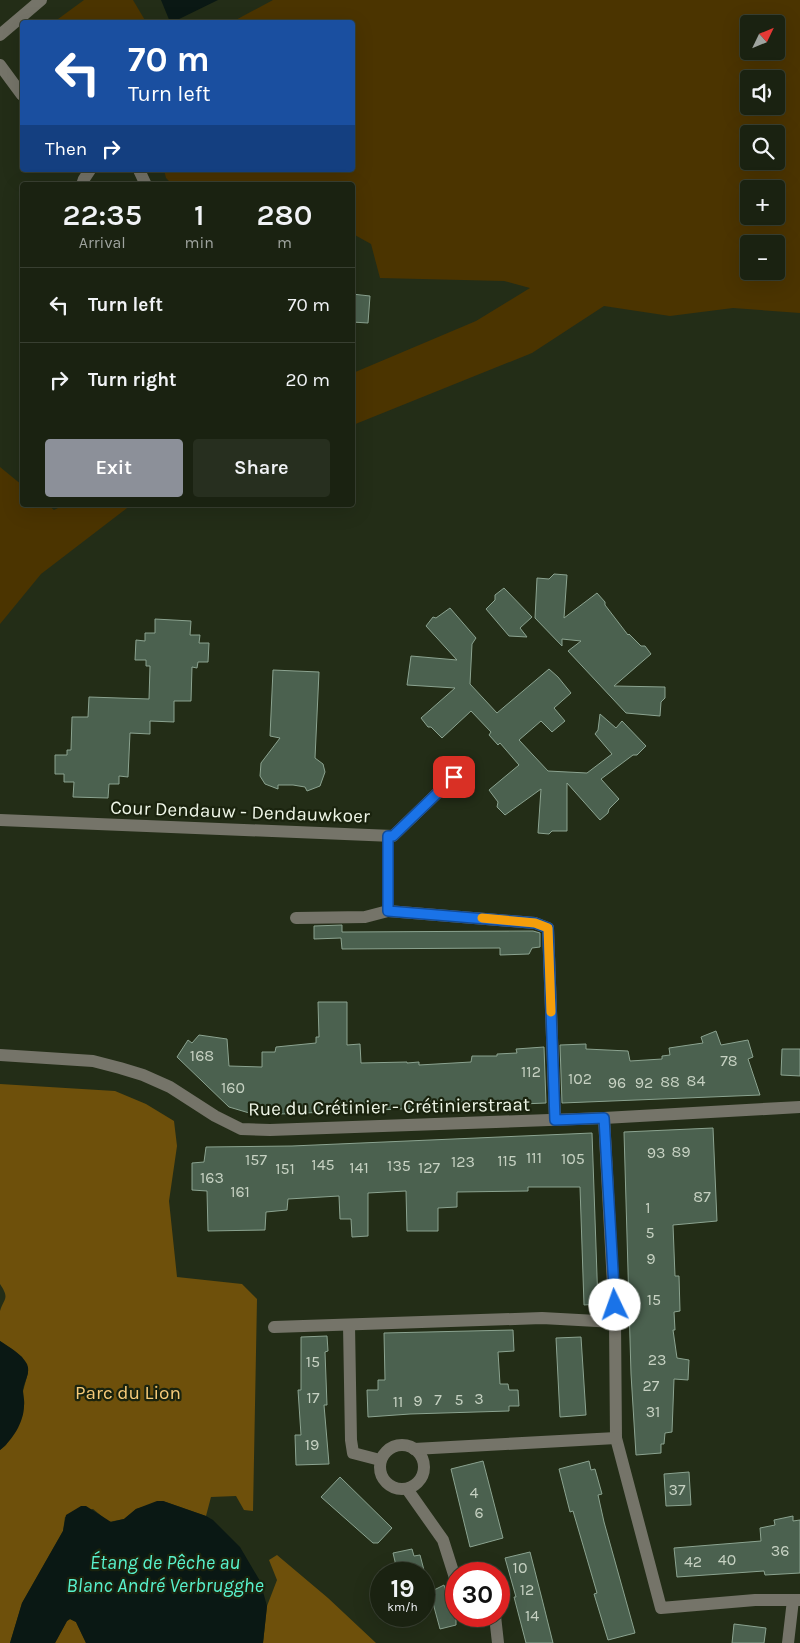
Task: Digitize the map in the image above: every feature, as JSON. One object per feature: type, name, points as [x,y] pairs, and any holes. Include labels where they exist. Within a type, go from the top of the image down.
[{"type":"street","points":[[0,35],[41,0]]},
{"type":"street","points":[[0,65],[20,92]]},
{"type":"street","name":"Cour Dendauw - Dendauwkoer","points":[[0,820],[393,836],[454,777]]},
{"type":"street","points":[[388,836],[388,911]]},
{"type":"street","name":"Rue du Crétinier - Crétinierstraat","points":[[296,918],[365,917],[388,911],[535,923],[548,928],[555,1120]]},
{"type":"street","name":"Rue du Crétinier - Crétinierstraat","points":[[0,1055],[93,1061],[120,1068],[170,1087],[215,1116],[241,1129],[280,1130],[555,1120],[800,1107]]},
{"type":"street","points":[[604,1118],[616,1322],[616,1438],[661,1608],[755,1600],[797,1600],[788,1643]]},
{"type":"street","points":[[274,1327],[542,1318],[616,1322]]},
{"type":"street","points":[[348,1325],[353,1453],[380,1460]]},
{"type":"street","points":[[414,1449],[423,1460],[423,1471],[418,1482],[407,1489],[398,1489],[387,1484],[379,1470],[380,1460],[389,1448],[404,1445],[414,1449],[616,1438]]},
{"type":"street","points":[[407,1489],[443,1540],[450,1562]]},
{"type":"street","points":[[496,1627],[498,1643]]},
{"type":"shaded area","points":[[84,0],[133,0],[145,20],[57,20]]},
{"type":"shaded area","points":[[273,0],[800,0],[800,313],[733,308],[670,316],[604,306],[532,353],[355,424],[355,372],[476,321],[530,288],[504,281],[380,278],[371,244],[355,235],[355,182],[170,182],[166,178],[164,172],[355,172],[355,20],[236,20]]},
{"type":"shaded area","points":[[0,467],[20,483],[20,507],[50,507],[54,510],[60,507],[128,507],[41,574],[0,624]]},
{"type":"green space","name":"Parc du Lion","points":[[0,1084],[115,1091],[146,1104],[174,1121],[177,1146],[169,1201],[177,1277],[242,1284],[257,1299],[253,1511],[244,1510],[236,1496],[211,1497],[206,1516],[163,1501],[136,1509],[124,1519],[109,1522],[93,1509],[65,1517],[63,1531],[22,1603],[10,1643],[0,1643],[0,1450],[6,1445],[24,1405],[23,1391],[28,1373],[22,1357],[0,1341],[0,1311],[5,1296],[0,1284]]},
{"type":"green space","points":[[277,1555],[328,1598],[376,1643],[263,1643],[267,1606],[277,1580],[269,1560]]},
{"type":"green space","points":[[70,1619],[76,1622],[86,1643],[55,1643]]},
{"type":"water","points":[[161,0],[218,0],[177,20],[169,20]]},
{"type":"water","points":[[0,1341],[22,1357],[27,1364],[28,1374],[23,1390],[24,1404],[20,1425],[0,1450]]},
{"type":"water","name":"Étang de Pêche au Blanc André Verbrugghe","points":[[157,1501],[163,1501],[206,1516],[213,1520],[240,1547],[260,1581],[267,1606],[263,1643],[86,1643],[76,1622],[70,1619],[55,1643],[10,1643],[22,1603],[63,1531],[66,1515],[81,1506],[86,1506],[111,1522],[124,1519],[136,1509]]},
{"type":"building","points":[[355,294],[370,296],[368,323],[355,322]]},
{"type":"building","points":[[554,574],[567,575],[564,618],[597,593],[628,635],[641,646],[645,646],[651,654],[614,686],[665,687],[665,698],[661,702],[660,716],[626,713],[568,651],[581,641],[562,639],[562,646],[535,618],[537,578],[549,579]]},
{"type":"building","points":[[504,588],[532,617],[520,628],[527,637],[509,636],[486,609],[495,600],[495,595]]},
{"type":"building","points":[[450,608],[476,638],[472,644],[470,684],[497,713],[549,669],[571,693],[554,708],[565,721],[552,732],[541,721],[519,740],[548,771],[587,773],[612,754],[595,734],[598,730],[600,714],[616,728],[622,721],[646,746],[637,755],[633,755],[601,779],[619,799],[600,820],[567,783],[567,831],[552,831],[549,834],[538,833],[541,789],[505,815],[497,807],[498,802],[489,790],[519,765],[500,743],[498,745],[489,735],[491,732],[471,711],[442,738],[431,727],[428,727],[421,718],[455,688],[407,685],[411,656],[457,660],[426,626],[433,617],[436,618]]},
{"type":"building","points":[[155,619],[191,621],[190,635],[200,635],[199,643],[209,643],[208,662],[198,662],[197,668],[192,667],[191,701],[174,701],[174,722],[150,721],[150,734],[130,733],[128,777],[119,776],[119,784],[109,784],[108,798],[73,797],[74,782],[64,782],[64,774],[55,774],[55,755],[67,755],[67,750],[71,750],[72,717],[88,717],[89,697],[149,699],[150,666],[146,666],[146,660],[135,660],[136,640],[145,641],[145,633],[155,633]]},
{"type":"building","points":[[273,670],[319,672],[315,758],[323,764],[325,772],[320,786],[307,791],[305,787],[293,785],[278,785],[278,789],[265,784],[260,776],[261,763],[280,738],[270,736]]},
{"type":"building","points":[[342,925],[342,932],[533,931],[540,933],[540,947],[532,948],[529,954],[500,955],[500,948],[342,949],[341,938],[314,939],[314,926]]},
{"type":"building","points":[[318,1002],[347,1002],[347,1045],[360,1044],[361,1063],[419,1062],[419,1065],[471,1062],[472,1056],[497,1056],[497,1054],[517,1053],[516,1049],[544,1047],[546,1103],[256,1115],[229,1107],[177,1057],[188,1040],[192,1043],[199,1035],[227,1039],[229,1066],[262,1067],[262,1052],[275,1052],[276,1047],[316,1043],[316,1037],[319,1037]]},
{"type":"building","points":[[716,1031],[721,1045],[748,1040],[753,1057],[748,1059],[760,1095],[562,1103],[560,1045],[586,1044],[586,1049],[628,1051],[630,1061],[662,1059],[662,1056],[670,1055],[669,1048],[703,1043],[701,1037]]},
{"type":"building","points":[[782,1049],[800,1049],[800,1076],[781,1075]]},
{"type":"building","points":[[713,1128],[717,1221],[673,1225],[675,1276],[679,1276],[680,1311],[674,1312],[675,1330],[673,1330],[677,1358],[689,1360],[688,1380],[674,1379],[672,1432],[665,1433],[664,1444],[661,1444],[661,1453],[636,1455],[631,1374],[624,1132]]},
{"type":"building","points":[[592,1133],[598,1304],[584,1305],[580,1187],[528,1187],[528,1191],[457,1192],[457,1207],[438,1208],[438,1231],[407,1231],[406,1191],[368,1193],[368,1236],[352,1237],[351,1219],[340,1219],[339,1196],[288,1199],[287,1210],[266,1212],[265,1230],[208,1231],[207,1191],[192,1190],[192,1163],[204,1162],[206,1147],[292,1146]]},
{"type":"building","points":[[513,1330],[514,1351],[498,1352],[500,1384],[508,1384],[509,1390],[518,1390],[519,1406],[509,1406],[509,1411],[368,1417],[367,1390],[378,1390],[378,1380],[385,1380],[384,1333]]},
{"type":"building","points":[[327,1336],[328,1351],[325,1352],[327,1405],[324,1405],[329,1464],[296,1465],[295,1435],[301,1435],[298,1390],[301,1390],[301,1337]]},
{"type":"building","points":[[581,1337],[586,1415],[560,1417],[556,1338]]},
{"type":"building","points":[[483,1461],[503,1538],[470,1547],[451,1469]]},
{"type":"building","points":[[589,1461],[591,1470],[595,1469],[602,1494],[598,1495],[604,1522],[635,1633],[608,1640],[594,1594],[597,1593],[573,1511],[570,1512],[559,1469]]},
{"type":"building","points":[[689,1472],[691,1505],[666,1506],[664,1474]]},
{"type":"building","points":[[340,1477],[392,1528],[378,1543],[373,1543],[321,1497]]},
{"type":"building","points":[[793,1516],[793,1521],[800,1520],[800,1573],[765,1575],[764,1571],[677,1577],[674,1548],[761,1541],[760,1528],[775,1525],[774,1520]]},
{"type":"building","points":[[412,1549],[414,1556],[420,1555],[422,1562],[395,1562],[393,1553]]},
{"type":"building","points":[[530,1552],[553,1643],[526,1643],[514,1597],[516,1597],[510,1576],[510,1562],[506,1562],[505,1558]]},
{"type":"building","points":[[444,1585],[445,1627],[448,1627],[440,1629],[435,1610],[435,1590]]},
{"type":"building","points":[[734,1624],[766,1628],[764,1643],[732,1643]]},
{"type":"slow traffic","points":[[482,918],[535,923],[548,928],[551,1012]]},
{"type":"route","points":[[454,777],[393,836],[388,836],[388,911],[535,923],[548,928],[555,1120],[604,1118],[615,1305]]}]
